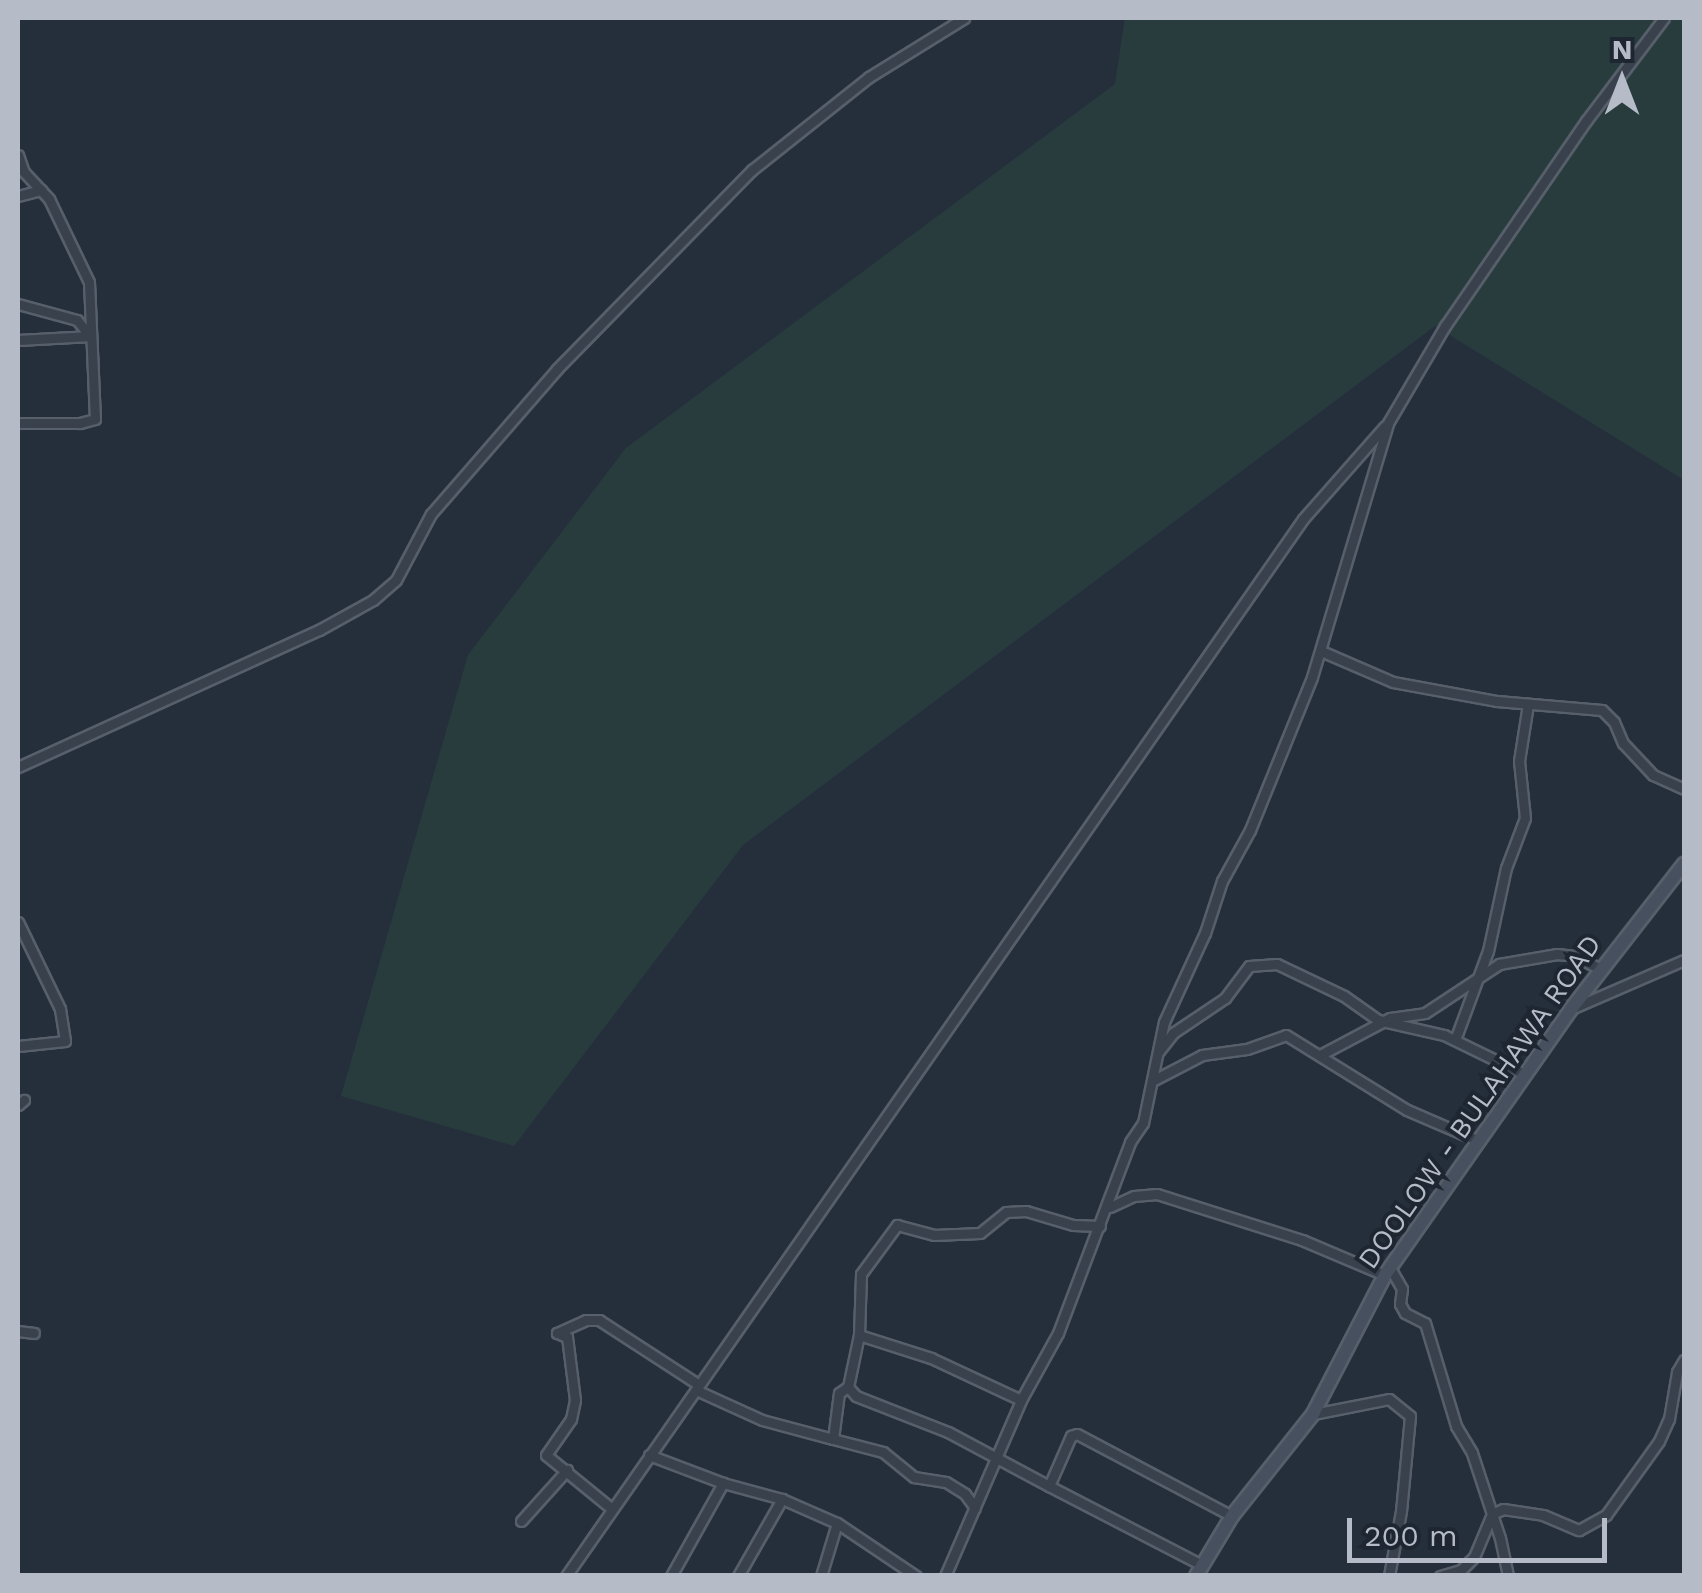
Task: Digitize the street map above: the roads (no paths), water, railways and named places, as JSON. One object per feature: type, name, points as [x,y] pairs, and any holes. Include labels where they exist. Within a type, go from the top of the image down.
[{"type":"main road","name":"DOOLOW - BULAHAWA ROAD","points":[[1199,1570],[1232,1516],[1313,1414],[1387,1272],[1571,1009],[1683,867]]},
{"type":"street","points":[[18,766],[320,630],[373,600],[396,580],[431,514],[558,369],[740,182],[839,99],[964,18]]},
{"type":"street","points":[[566,1576],[1303,519],[1388,423],[1444,326],[1586,121],[1664,18]]},
{"type":"street","points":[[18,155],[24,172],[41,190],[89,282],[94,308],[90,336],[95,418],[80,423],[18,423]]},
{"type":"street","points":[[18,196],[41,190]]},
{"type":"street","points":[[18,304],[78,320],[90,336]]},
{"type":"street","points":[[18,340],[90,336]]},
{"type":"street","points":[[945,1576],[1021,1400],[1058,1333],[1110,1207],[1130,1142],[1143,1123],[1171,1005],[1204,933],[1222,881],[1250,830],[1321,650],[1388,423]]},
{"type":"street","points":[[1321,650],[1393,682],[1528,704],[1602,710],[1614,722],[1622,743],[1653,775],[1684,789]]},
{"type":"street","points":[[1455,1040],[1482,972],[1506,868],[1525,818],[1519,761],[1528,704]]},
{"type":"street","points":[[18,922],[60,1010],[65,1041],[18,1046]]},
{"type":"street","points":[[1320,1055],[1382,1021],[1425,1012],[1498,964],[1557,954],[1576,956],[1601,969]]},
{"type":"street","points":[[1571,1009],[1684,960]]},
{"type":"street","points":[[1157,1054],[1173,1033],[1226,998],[1249,966],[1265,963],[1294,971],[1382,1021],[1455,1040],[1524,1074]]},
{"type":"street","points":[[1152,1081],[1202,1055],[1247,1049],[1275,1035],[1286,1035],[1407,1110],[1479,1142]]},
{"type":"street","points":[[1110,1207],[1134,1196],[1157,1194],[1302,1240],[1387,1272],[1402,1289],[1400,1304],[1405,1313],[1425,1323],[1456,1426],[1472,1454],[1492,1514],[1508,1576]]},
{"type":"street","points":[[832,1438],[838,1394],[848,1387],[859,1336],[862,1274],[897,1226],[934,1235],[980,1233],[1006,1212],[1026,1210],[1073,1226],[1100,1226]]},
{"type":"street","points":[[612,1508],[546,1454],[571,1419],[575,1400],[568,1337],[557,1333],[586,1320],[599,1320],[698,1387],[762,1420],[883,1452],[914,1477],[946,1482],[966,1494],[975,1508]]},
{"type":"street","points":[[18,1332],[34,1334]]},
{"type":"street","points":[[859,1336],[931,1358],[1021,1400]]},
{"type":"street","points":[[1492,1514],[1514,1509],[1580,1530],[1606,1516],[1659,1441],[1669,1419],[1677,1372],[1684,1360]]},
{"type":"street","points":[[848,1387],[856,1396],[920,1419],[997,1456],[1199,1570]]},
{"type":"street","points":[[1313,1414],[1389,1399],[1410,1416],[1389,1576]]},
{"type":"street","points":[[1049,1486],[1071,1436],[1077,1434],[1232,1516]]},
{"type":"street","points":[[649,1454],[723,1483],[782,1499],[837,1524],[916,1576]]},
{"type":"street","points":[[521,1521],[566,1470]]},
{"type":"street","points":[[671,1576],[723,1483]]},
{"type":"street","points":[[738,1576],[782,1499]]},
{"type":"street","points":[[1440,1576],[1461,1570],[1474,1556],[1492,1514]]},
{"type":"street","points":[[822,1576],[837,1524]]}]
